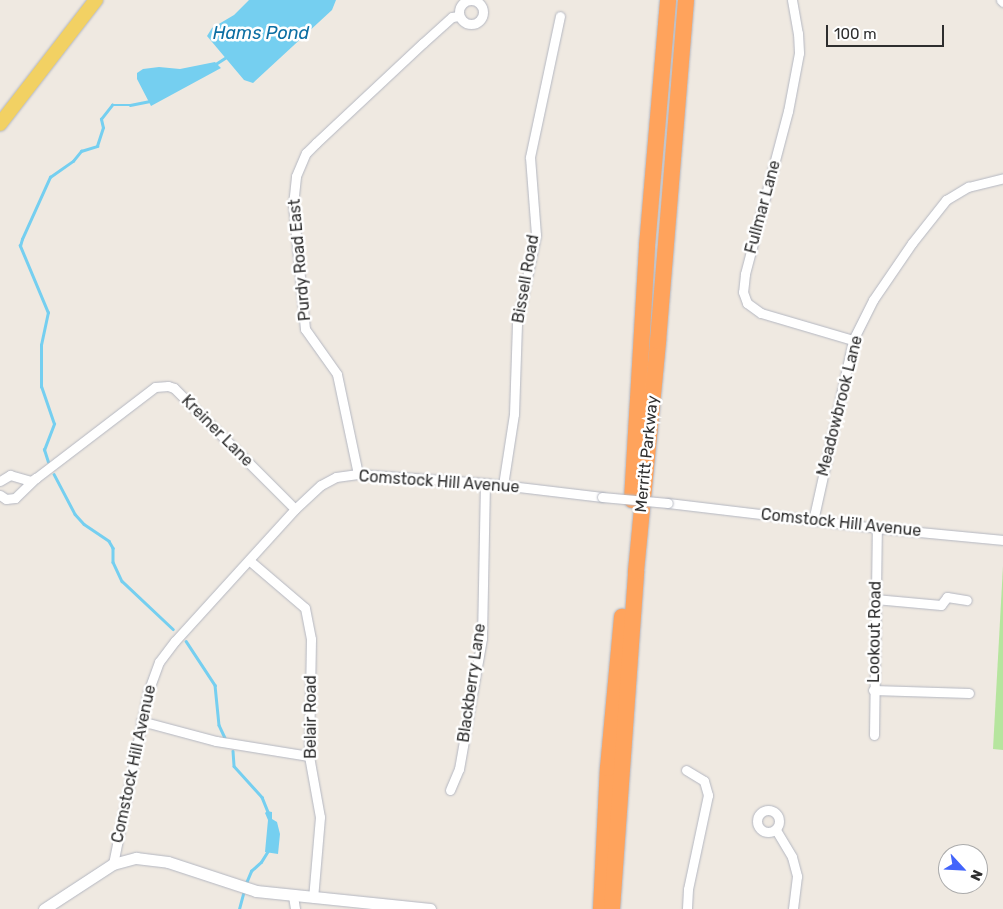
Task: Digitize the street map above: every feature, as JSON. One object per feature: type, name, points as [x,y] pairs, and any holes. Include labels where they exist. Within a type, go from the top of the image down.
[{"type":"highway","name":"Merritt Parkway","points":[[607,905],[608,768],[633,488],[641,339],[668,0]]},
{"type":"highway","name":"Merritt Parkway","points":[[607,905],[658,341],[686,0]]},
{"type":"main road","points":[[0,124],[96,0]]},
{"type":"street","name":"Fullmar Lane","points":[[792,0],[799,53],[788,111],[745,274],[743,292],[747,303],[761,313],[854,340]]},
{"type":"street","name":"Purdy Road East","points":[[358,474],[337,374],[305,329],[293,206],[296,176],[306,153],[316,143],[452,17],[459,16]]},
{"type":"street","name":"Bissell Road","points":[[503,485],[514,414],[517,324],[536,235],[530,157],[560,16]]},
{"type":"street","name":"Meadowbrook Lane","points":[[813,521],[854,340],[873,300],[912,243],[946,200],[968,186],[1003,178]]},
{"type":"street","name":"Kreiner Lane","points":[[0,495],[6,499],[15,498],[36,478],[155,387],[171,386],[295,509]]},
{"type":"street","name":"Comstock Hill Avenue","points":[[112,864],[141,721],[153,675],[167,651],[295,509],[321,485],[336,477],[358,474],[485,483],[813,521],[1003,540]]},
{"type":"street","points":[[0,481],[10,475],[31,481],[36,478]]},
{"type":"street","name":"Blackberry Lane","points":[[450,790],[459,769],[482,638],[485,483]]},
{"type":"street","name":"Lookout Road","points":[[874,735],[877,528]]},
{"type":"street","name":"Belair Road","points":[[250,561],[305,608],[311,640],[309,756],[320,817],[313,898]]},
{"type":"street","points":[[875,599],[941,605],[947,597],[967,600]]},
{"type":"street","points":[[874,690],[969,693]]},
{"type":"street","points":[[141,721],[216,741],[309,756]]},
{"type":"street","points":[[686,770],[704,781],[708,795],[688,889],[687,909]]},
{"type":"street","points":[[776,830],[792,858],[797,876],[793,909]]},
{"type":"street","points":[[44,909],[112,864],[128,859],[150,858],[256,892],[430,909]]},
{"type":"street","points":[[293,896],[295,909]]},
{"type":"green space","points":[[1003,566],[1003,750],[993,749]]},
{"type":"water","name":"Hams Pond","points":[[249,0],[336,0],[332,10],[253,83],[244,80],[207,36],[212,28],[234,15]]},
{"type":"water","points":[[215,62],[221,68],[151,106],[137,79],[137,73],[143,69],[159,67],[180,69]]},
{"type":"water","points":[[267,811],[272,812],[272,819],[277,822],[280,834],[278,854],[265,852],[268,820],[265,813]]},
{"type":"waterway","points":[[214,65],[228,56]]},
{"type":"waterway","points":[[48,462],[44,450],[54,424],[41,387],[41,345],[48,313],[20,246],[50,177],[73,161],[81,151],[97,146],[103,128],[101,119],[112,105],[130,105],[150,101]]},
{"type":"waterway","points":[[54,474],[75,514],[84,524],[109,541],[113,548],[113,562],[122,581],[173,629]]},
{"type":"waterway","points":[[186,641],[215,685],[219,725],[225,738]]},
{"type":"waterway","points":[[233,751],[234,766],[262,797],[268,812]]},
{"type":"waterway","points":[[246,883],[251,871],[261,862],[269,849]]},
{"type":"waterway","points":[[239,909],[243,894]]}]
